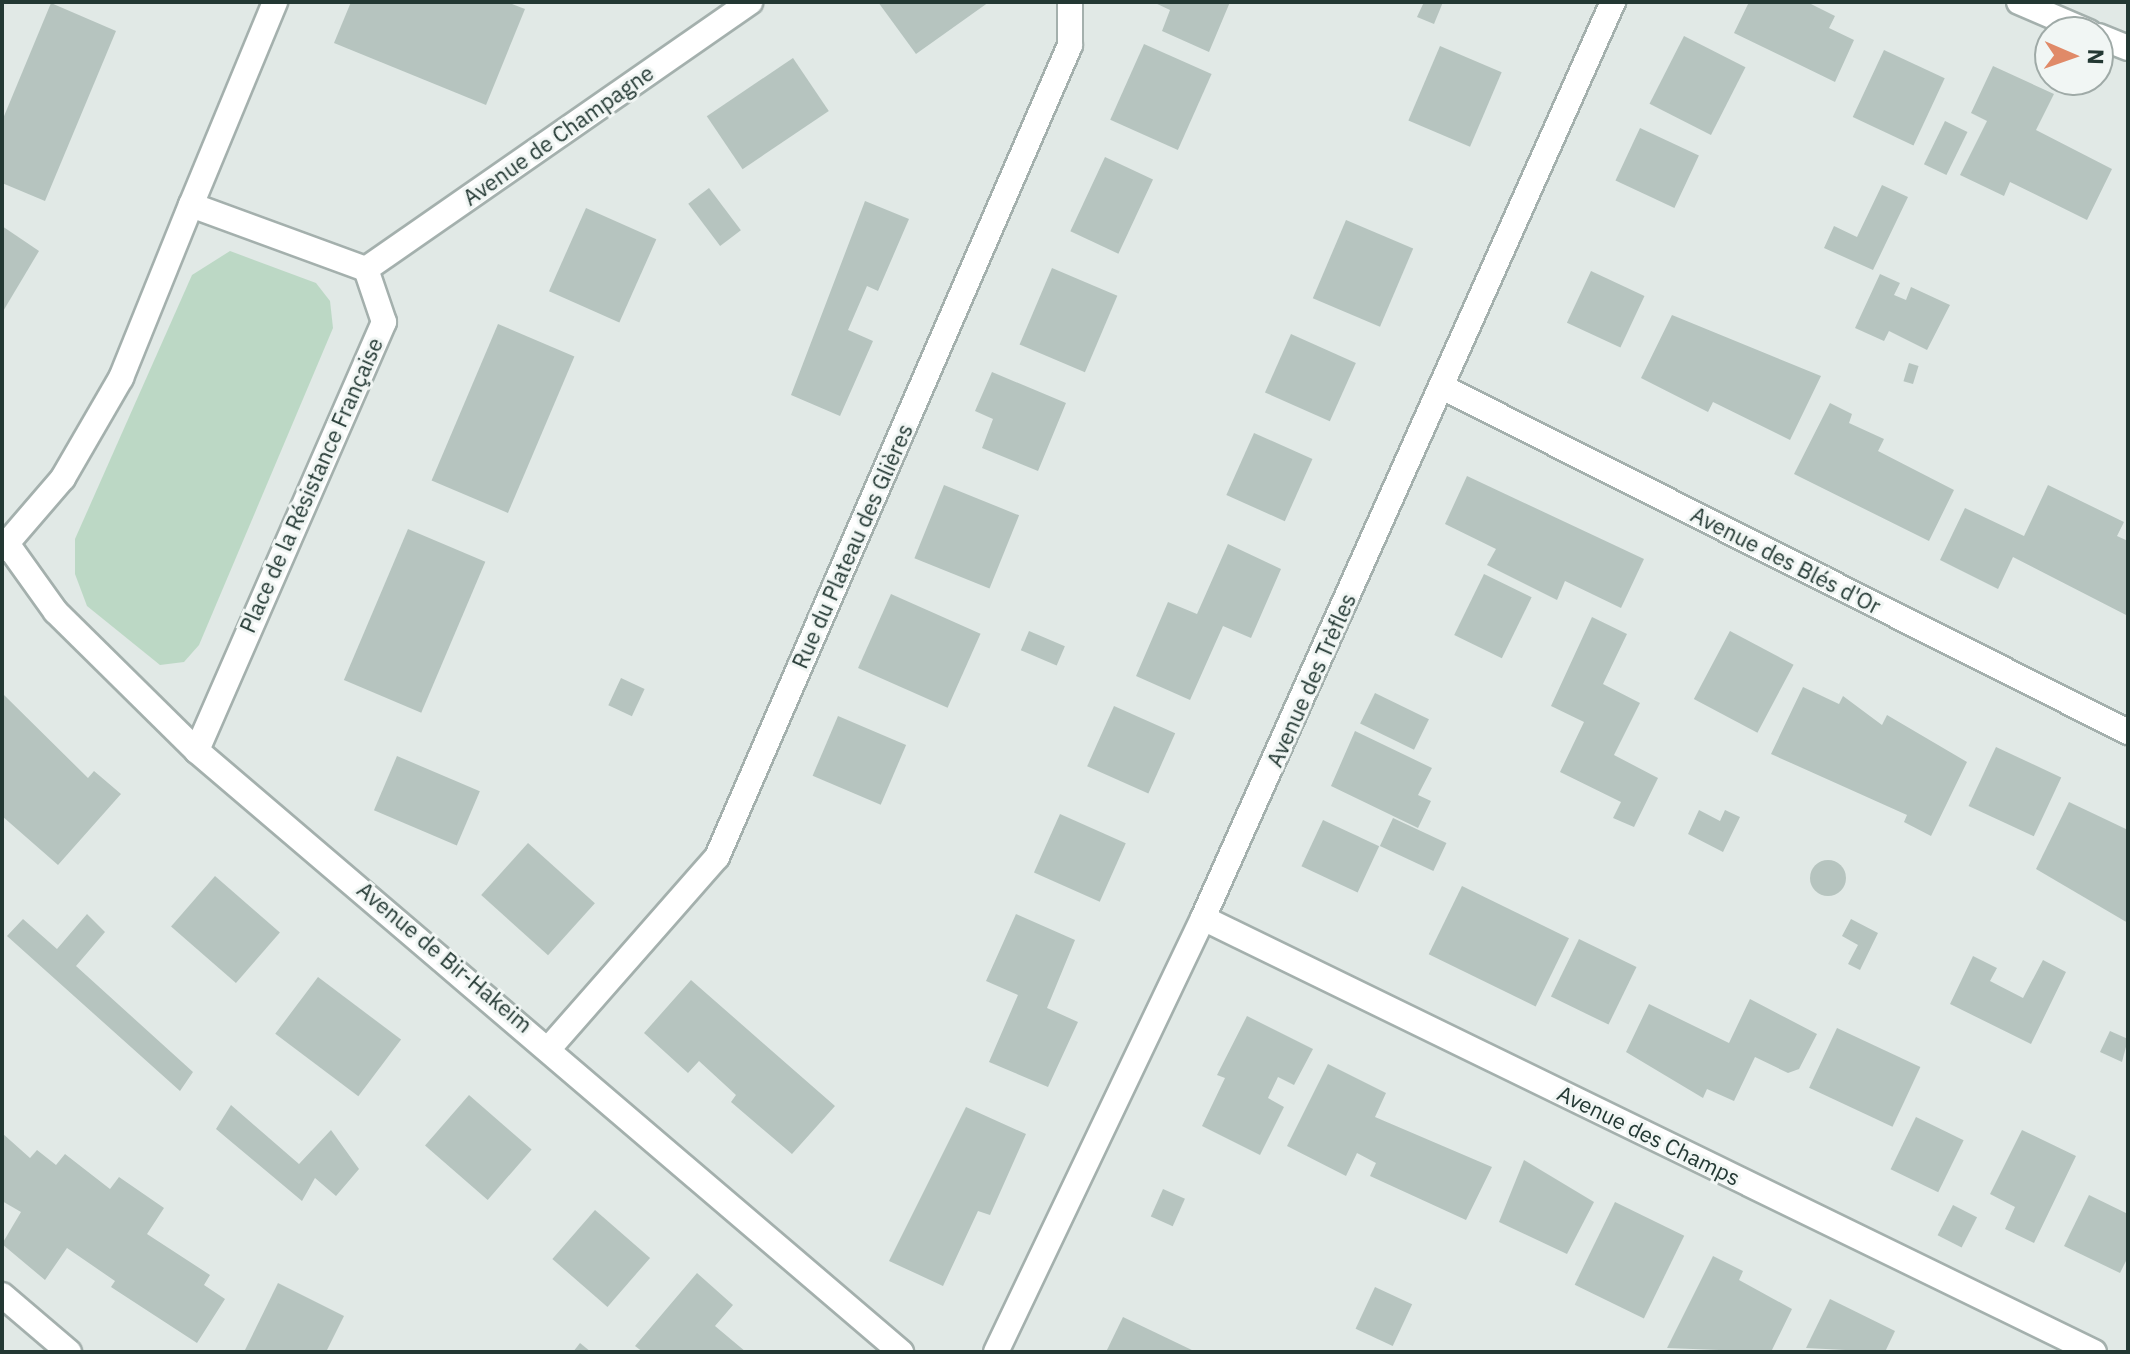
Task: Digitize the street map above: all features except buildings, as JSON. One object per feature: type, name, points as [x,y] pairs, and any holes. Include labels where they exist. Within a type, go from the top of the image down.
[{"type":"street","points":[[5,547],[63,478],[121,378],[275,2]]},
{"type":"street","name":"Avenue de Champagne","points":[[366,269],[750,2]]},
{"type":"street","name":"Rue du Plateau des Glières","points":[[551,1046],[717,857],[1070,45],[1070,2]]},
{"type":"street","name":"Avenue des Trèfles","points":[[996,1352],[1203,918],[1444,388],[1613,2]]},
{"type":"street","points":[[2019,2],[2052,16]]},
{"type":"street","points":[[191,205],[366,269]]},
{"type":"street","name":"Place de la Résistance Française","points":[[197,751],[384,322],[366,269]]},
{"type":"street","name":"Avenue des Blés d'Or","points":[[1444,388],[2128,732]]},
{"type":"street","name":"Avenue de Bir-Hakeim","points":[[5,547],[56,612],[197,751],[551,1046],[901,1352]]},
{"type":"street","name":"Avenue des Champs","points":[[1203,918],[2094,1352]]},
{"type":"street","points":[[2,1295],[69,1352]]},
{"type":"green space","points":[[230,251],[316,283],[330,301],[333,328],[199,645],[184,662],[160,665],[87,606],[75,574],[75,539],[192,275]]}]
